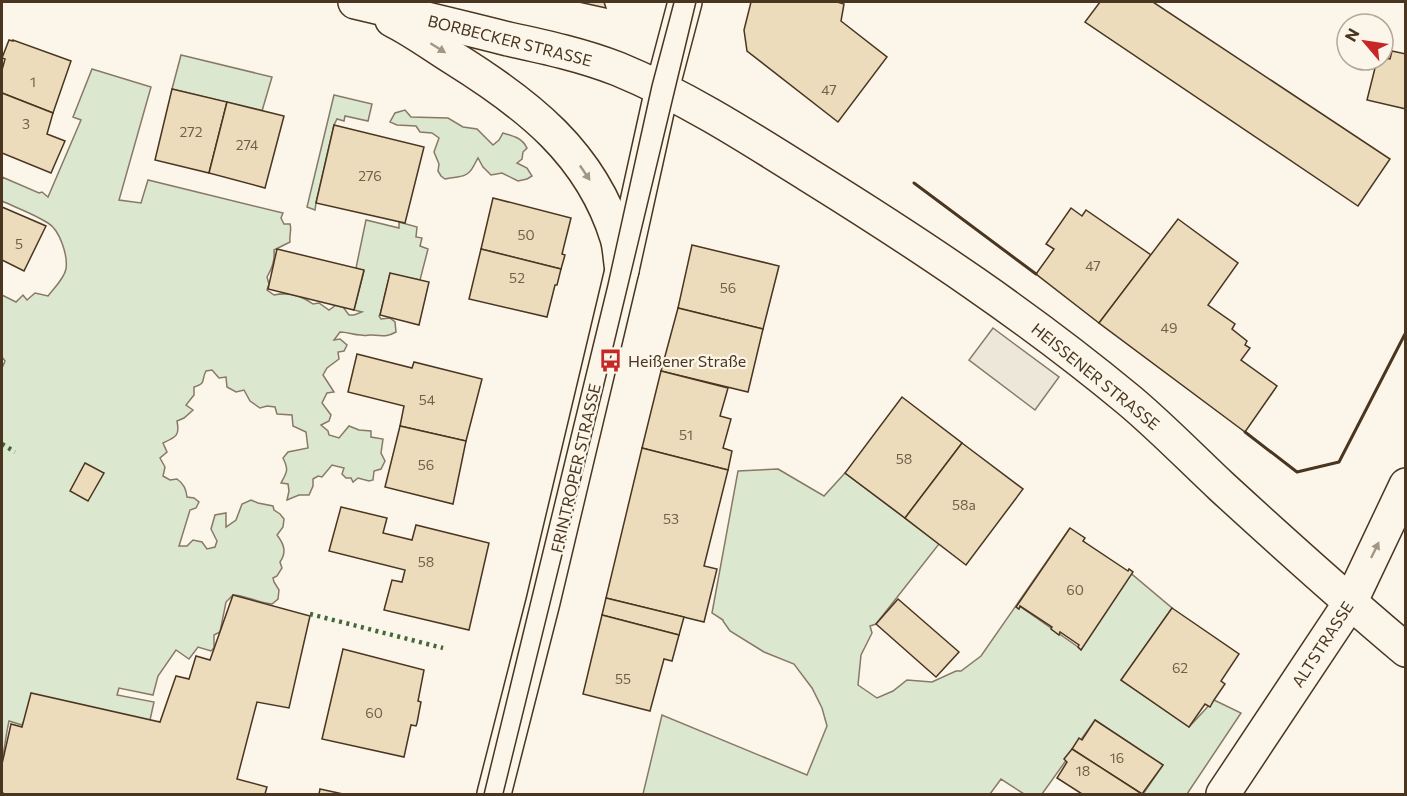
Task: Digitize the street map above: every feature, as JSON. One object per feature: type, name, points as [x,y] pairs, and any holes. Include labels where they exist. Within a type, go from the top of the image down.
[{"type":"street","name":"BORBECKER STRASSE","points":[[349,2],[371,9],[398,23],[484,77],[548,128],[563,143],[585,172],[600,197],[618,241],[622,270]]},
{"type":"street","name":"BORBECKER STRASSE","points":[[355,2],[578,55],[618,69],[662,89]]},
{"type":"street","name":"FRINTROPER STRASSE","points":[[494,795],[543,602],[622,270],[662,89],[685,2]]},
{"type":"street","name":"HEISSENER STRASSE","points":[[662,89],[704,110],[854,203],[984,289],[1050,338],[1139,409],[1350,603],[1406,650]]},
{"type":"street","name":"ALTSTRASSE","points":[[1222,795],[1350,603],[1406,485]]},
{"type":"green space","points":[[181,55],[272,77],[262,111],[172,89]]},
{"type":"green space","points":[[92,69],[151,87],[119,200],[141,203],[148,180],[283,213],[281,218],[284,224],[290,224],[291,228],[290,242],[274,250],[273,264],[267,277],[269,284],[267,290],[274,295],[294,295],[313,304],[319,303],[329,310],[336,305],[343,307],[349,315],[362,312],[354,310],[364,271],[356,268],[366,220],[399,228],[399,222],[417,227],[416,237],[422,238],[420,246],[428,249],[420,280],[390,274],[379,316],[381,319],[390,318],[395,322],[396,332],[384,336],[340,332],[334,340],[340,339],[347,345],[344,351],[338,352],[339,359],[327,368],[323,375],[334,392],[327,393],[322,403],[331,415],[329,421],[321,425],[329,435],[339,438],[349,426],[371,431],[371,437],[383,439],[381,453],[385,461],[381,469],[374,471],[373,480],[358,478],[353,482],[351,478],[346,478],[342,474],[344,468],[332,465],[322,477],[318,476],[313,479],[309,495],[299,495],[287,500],[288,484],[281,483],[287,471],[283,458],[288,452],[308,448],[306,432],[293,426],[292,415],[277,414],[275,407],[260,408],[250,401],[244,390],[236,392],[227,387],[226,377],[219,378],[212,370],[206,371],[202,383],[194,387],[194,395],[186,405],[193,410],[177,421],[176,435],[163,443],[167,452],[160,458],[165,467],[163,476],[170,480],[177,479],[184,487],[187,497],[199,502],[196,508],[190,510],[179,546],[187,546],[193,540],[202,542],[207,549],[215,547],[217,541],[211,529],[215,515],[226,513],[226,527],[236,520],[242,504],[251,500],[273,506],[274,510],[284,519],[283,527],[277,535],[284,548],[280,562],[282,568],[273,578],[279,590],[278,599],[272,604],[233,595],[226,602],[220,632],[214,635],[214,648],[211,651],[198,647],[189,659],[176,650],[158,676],[153,695],[119,688],[117,695],[154,702],[150,720],[24,721],[22,725],[9,721],[2,760],[2,368],[5,361],[2,357],[2,295],[16,302],[23,295],[27,300],[35,293],[48,296],[63,276],[66,264],[62,244],[52,226],[2,201],[2,177],[39,193],[42,192],[48,197],[81,120],[73,117]]},
{"type":"green space","points":[[334,95],[372,104],[368,121],[345,116],[344,121],[337,119],[315,210],[307,207]]},
{"type":"green space","points":[[405,110],[411,117],[448,118],[463,127],[477,129],[493,145],[503,133],[517,138],[527,148],[523,152],[522,159],[517,163],[527,168],[532,176],[518,181],[502,173],[491,175],[478,158],[468,174],[445,179],[438,171],[439,164],[434,152],[439,138],[432,133],[420,132],[416,126],[397,125],[390,122],[395,113]]},
{"type":"green space","points":[[778,469],[824,496],[845,473],[939,544],[876,624],[870,626],[872,633],[861,655],[858,685],[877,698],[893,691],[907,680],[932,682],[961,671],[981,656],[1070,528],[1021,607],[1081,649],[1128,571],[1172,608],[1121,680],[1189,727],[1214,700],[1241,713],[1187,794],[1143,794],[1163,765],[1095,720],[1042,794],[1024,794],[1001,779],[990,794],[643,794],[662,715],[807,775],[827,726],[822,708],[812,688],[794,664],[764,652],[730,631],[723,620],[712,613],[738,471]]},
{"type":"shaded area","points":[[993,328],[1059,377],[1035,410],[969,360]]},
{"type":"building","points":[[579,2],[604,2],[606,8]]},
{"type":"building","points":[[751,2],[837,2],[844,4],[841,21],[887,57],[838,122],[747,51],[744,30]]},
{"type":"building","points":[[1100,2],[1153,2],[1390,159],[1358,206],[1085,22]]},
{"type":"building","points":[[9,40],[71,61],[53,113],[2,93],[2,70],[5,59],[2,58]]},
{"type":"building","points":[[1395,52],[1406,54],[1406,109],[1367,100],[1374,72],[1395,72]]},
{"type":"building","points":[[172,89],[227,102],[209,173],[155,160]]},
{"type":"building","points":[[2,93],[53,113],[47,134],[65,141],[51,173],[2,153]]},
{"type":"building","points":[[227,102],[284,116],[265,188],[209,173]]},
{"type":"building","points":[[334,125],[424,147],[405,223],[316,203]]},
{"type":"building","points":[[493,198],[571,218],[562,254],[565,255],[561,269],[481,249]]},
{"type":"building","points":[[2,207],[46,226],[24,271],[2,260]]},
{"type":"building","points":[[1071,208],[1082,216],[1086,210],[1151,255],[1099,323],[1036,274],[1054,249],[1046,244]]},
{"type":"building","points":[[1178,219],[1238,263],[1208,305],[1235,324],[1232,329],[1247,341],[1245,345],[1250,348],[1241,360],[1277,386],[1245,432],[1099,323]]},
{"type":"building","points":[[692,245],[779,266],[763,329],[678,308]]},
{"type":"building","points":[[277,249],[364,270],[354,310],[268,289]]},
{"type":"building","points":[[481,249],[561,269],[547,317],[469,299]]},
{"type":"building","points":[[390,273],[429,282],[419,325],[380,315]]},
{"type":"building","points":[[678,308],[763,329],[748,392],[661,371]]},
{"type":"building","points":[[357,354],[412,368],[414,362],[482,379],[466,441],[400,426],[404,406],[348,392]]},
{"type":"building","points":[[661,371],[728,388],[720,416],[731,419],[723,448],[732,451],[728,470],[642,448]]},
{"type":"building","points":[[902,397],[962,443],[905,518],[845,473]]},
{"type":"building","points":[[400,426],[466,441],[453,504],[385,487]]},
{"type":"building","points":[[962,443],[1023,489],[966,565],[905,518]]},
{"type":"building","points":[[642,448],[728,470],[704,566],[717,569],[704,622],[606,598]]},
{"type":"building","points":[[85,463],[104,473],[88,501],[70,491]]},
{"type":"building","points":[[341,507],[387,518],[383,533],[412,540],[416,525],[489,543],[469,630],[384,610],[392,580],[402,582],[405,570],[329,551]]},
{"type":"building","points":[[1070,528],[1085,538],[1083,541],[1133,572],[1081,650],[1079,645],[1060,632],[1059,635],[1051,629],[1052,627],[1020,606],[1019,609],[1016,607]]},
{"type":"building","points":[[233,595],[310,616],[289,708],[257,702],[237,779],[267,787],[265,794],[4,794],[2,792],[2,764],[11,724],[22,727],[31,693],[160,722],[176,676],[189,679],[196,656],[210,660]]},
{"type":"building","points":[[606,598],[684,617],[679,635],[602,615]]},
{"type":"building","points":[[898,599],[959,652],[936,677],[876,624]]},
{"type":"building","points":[[1172,608],[1239,654],[1221,681],[1225,684],[1210,707],[1205,704],[1189,727],[1121,680]]},
{"type":"building","points":[[602,615],[679,635],[672,661],[664,659],[650,711],[583,694]]},
{"type":"building","points":[[343,649],[424,670],[418,701],[421,702],[417,723],[416,726],[411,725],[404,757],[322,739]]},
{"type":"building","points":[[1095,720],[1163,765],[1142,794],[1072,749],[1079,738],[1082,740]]},
{"type":"building","points":[[1072,749],[1142,794],[1082,794],[1057,778],[1067,762],[1064,759]]},
{"type":"building","points":[[320,789],[343,794],[319,794]]},
{"type":"tram line","points":[[484,794],[608,284],[652,85],[674,2]]},
{"type":"tram line","points":[[503,794],[696,2]]},
{"type":"hedge","points":[[2,444],[15,452]]},
{"type":"hedge","points":[[310,614],[443,648]]},
{"type":"wall","points":[[914,183],[1036,274]]},
{"type":"wall","points":[[1245,432],[1297,472],[1339,462],[1405,334]]},
{"type":"place","name":"Heißener Straße","points":[[610,360]]}]
